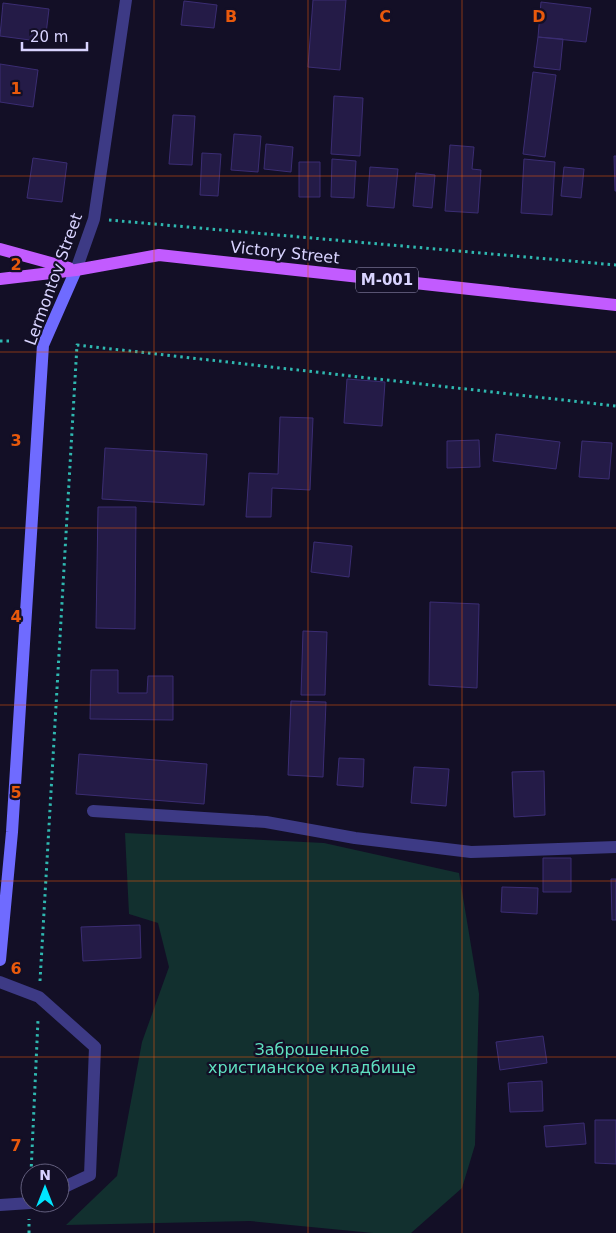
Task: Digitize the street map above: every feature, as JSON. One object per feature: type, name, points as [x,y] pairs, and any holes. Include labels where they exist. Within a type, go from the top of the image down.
[{"type":"main road","name":"М-001","points":[[0,249],[76,270]]},
{"type":"main road","name":"Victory Street","points":[[76,270],[158,255],[616,305]]},
{"type":"main road","name":"М-001","points":[[0,279],[76,270]]},
{"type":"main road","name":"Lermontov Street","points":[[0,960],[12,832],[43,345],[76,270]]},
{"type":"street","name":"Lermontov Street","points":[[76,270],[94,219],[126,0]]},
{"type":"street","points":[[93,811],[266,822],[355,838],[471,852],[616,847]]},
{"type":"street","points":[[0,982],[40,996],[95,1047],[90,1175],[70,1184]]},
{"type":"street","points":[[0,1205],[20,1204]]},
{"type":"path","points":[[94,219],[616,265]]},
{"type":"path","points":[[0,340],[11,341]]},
{"type":"path","points":[[32,1163],[44,896],[77,345],[616,406]]},
{"type":"green space","name":"Заброшенное христианское кладбище","points":[[125,833],[324,843],[459,873],[479,994],[475,1145],[462,1188],[411,1233],[373,1233],[250,1221],[66,1225],[117,1176],[142,1042],[169,967],[158,923],[129,914]]},
{"type":"building","points":[[313,0],[346,0],[340,70],[308,67]]},
{"type":"building","points":[[184,1],[217,5],[214,28],[181,25]]},
{"type":"building","points":[[541,2],[591,8],[586,42],[538,37]]},
{"type":"building","points":[[3,3],[49,9],[45,42],[0,36]]},
{"type":"building","points":[[538,37],[563,39],[560,70],[534,67]]},
{"type":"building","points":[[0,64],[38,70],[33,107],[0,102]]},
{"type":"building","points":[[533,72],[556,75],[545,157],[523,154]]},
{"type":"building","points":[[334,96],[363,98],[360,156],[331,154]]},
{"type":"building","points":[[173,115],[195,116],[192,165],[169,164]]},
{"type":"building","points":[[234,134],[261,136],[258,172],[231,170]]},
{"type":"building","points":[[266,144],[293,147],[291,172],[264,169]]},
{"type":"building","points":[[450,145],[474,147],[472,169],[481,170],[478,213],[445,211]]},
{"type":"building","points":[[202,153],[221,154],[218,196],[200,195]]},
{"type":"building","points":[[614,156],[616,156],[616,191],[615,191]]},
{"type":"building","points":[[33,158],[67,163],[62,202],[27,198]]},
{"type":"building","points":[[332,159],[356,161],[354,198],[331,197]]},
{"type":"building","points":[[524,159],[555,162],[552,215],[521,213]]},
{"type":"building","points":[[299,162],[320,162],[320,197],[299,197]]},
{"type":"building","points":[[370,167],[398,169],[394,208],[367,206]]},
{"type":"building","points":[[564,167],[584,169],[581,198],[561,196]]},
{"type":"building","points":[[416,173],[435,175],[432,208],[413,206]]},
{"type":"building","points":[[347,379],[385,382],[382,426],[344,423]]},
{"type":"building","points":[[280,417],[313,418],[310,490],[272,488],[271,517],[246,517],[249,473],[278,474]]},
{"type":"building","points":[[496,434],[560,442],[556,469],[493,461]]},
{"type":"building","points":[[479,440],[480,467],[447,468],[447,441]]},
{"type":"building","points":[[582,441],[612,443],[609,479],[579,477]]},
{"type":"building","points":[[105,448],[207,454],[204,505],[102,499]]},
{"type":"building","points":[[98,507],[136,507],[135,629],[96,628]]},
{"type":"building","points":[[314,542],[352,546],[349,577],[311,572]]},
{"type":"building","points":[[430,602],[479,604],[477,688],[429,685]]},
{"type":"building","points":[[303,631],[327,632],[325,695],[301,695]]},
{"type":"building","points":[[91,670],[118,670],[118,693],[147,693],[148,676],[173,676],[173,720],[90,719]]},
{"type":"building","points":[[291,701],[326,702],[323,777],[288,775]]},
{"type":"building","points":[[79,754],[207,764],[204,804],[76,794]]},
{"type":"building","points":[[339,758],[364,759],[363,787],[337,785]]},
{"type":"building","points":[[414,767],[449,769],[446,806],[411,803]]},
{"type":"building","points":[[544,771],[545,815],[514,817],[512,772]]},
{"type":"building","points":[[543,858],[571,858],[571,892],[543,892]]},
{"type":"building","points":[[611,879],[616,879],[616,920],[612,920]]},
{"type":"building","points":[[502,887],[538,888],[537,914],[501,912]]},
{"type":"building","points":[[140,925],[141,958],[83,961],[81,927]]},
{"type":"building","points":[[543,1036],[547,1063],[500,1070],[496,1042]]},
{"type":"building","points":[[542,1081],[543,1111],[510,1112],[508,1083]]},
{"type":"building","points":[[595,1120],[616,1120],[616,1164],[595,1163]]},
{"type":"building","points":[[584,1123],[586,1144],[546,1147],[544,1126]]}]
